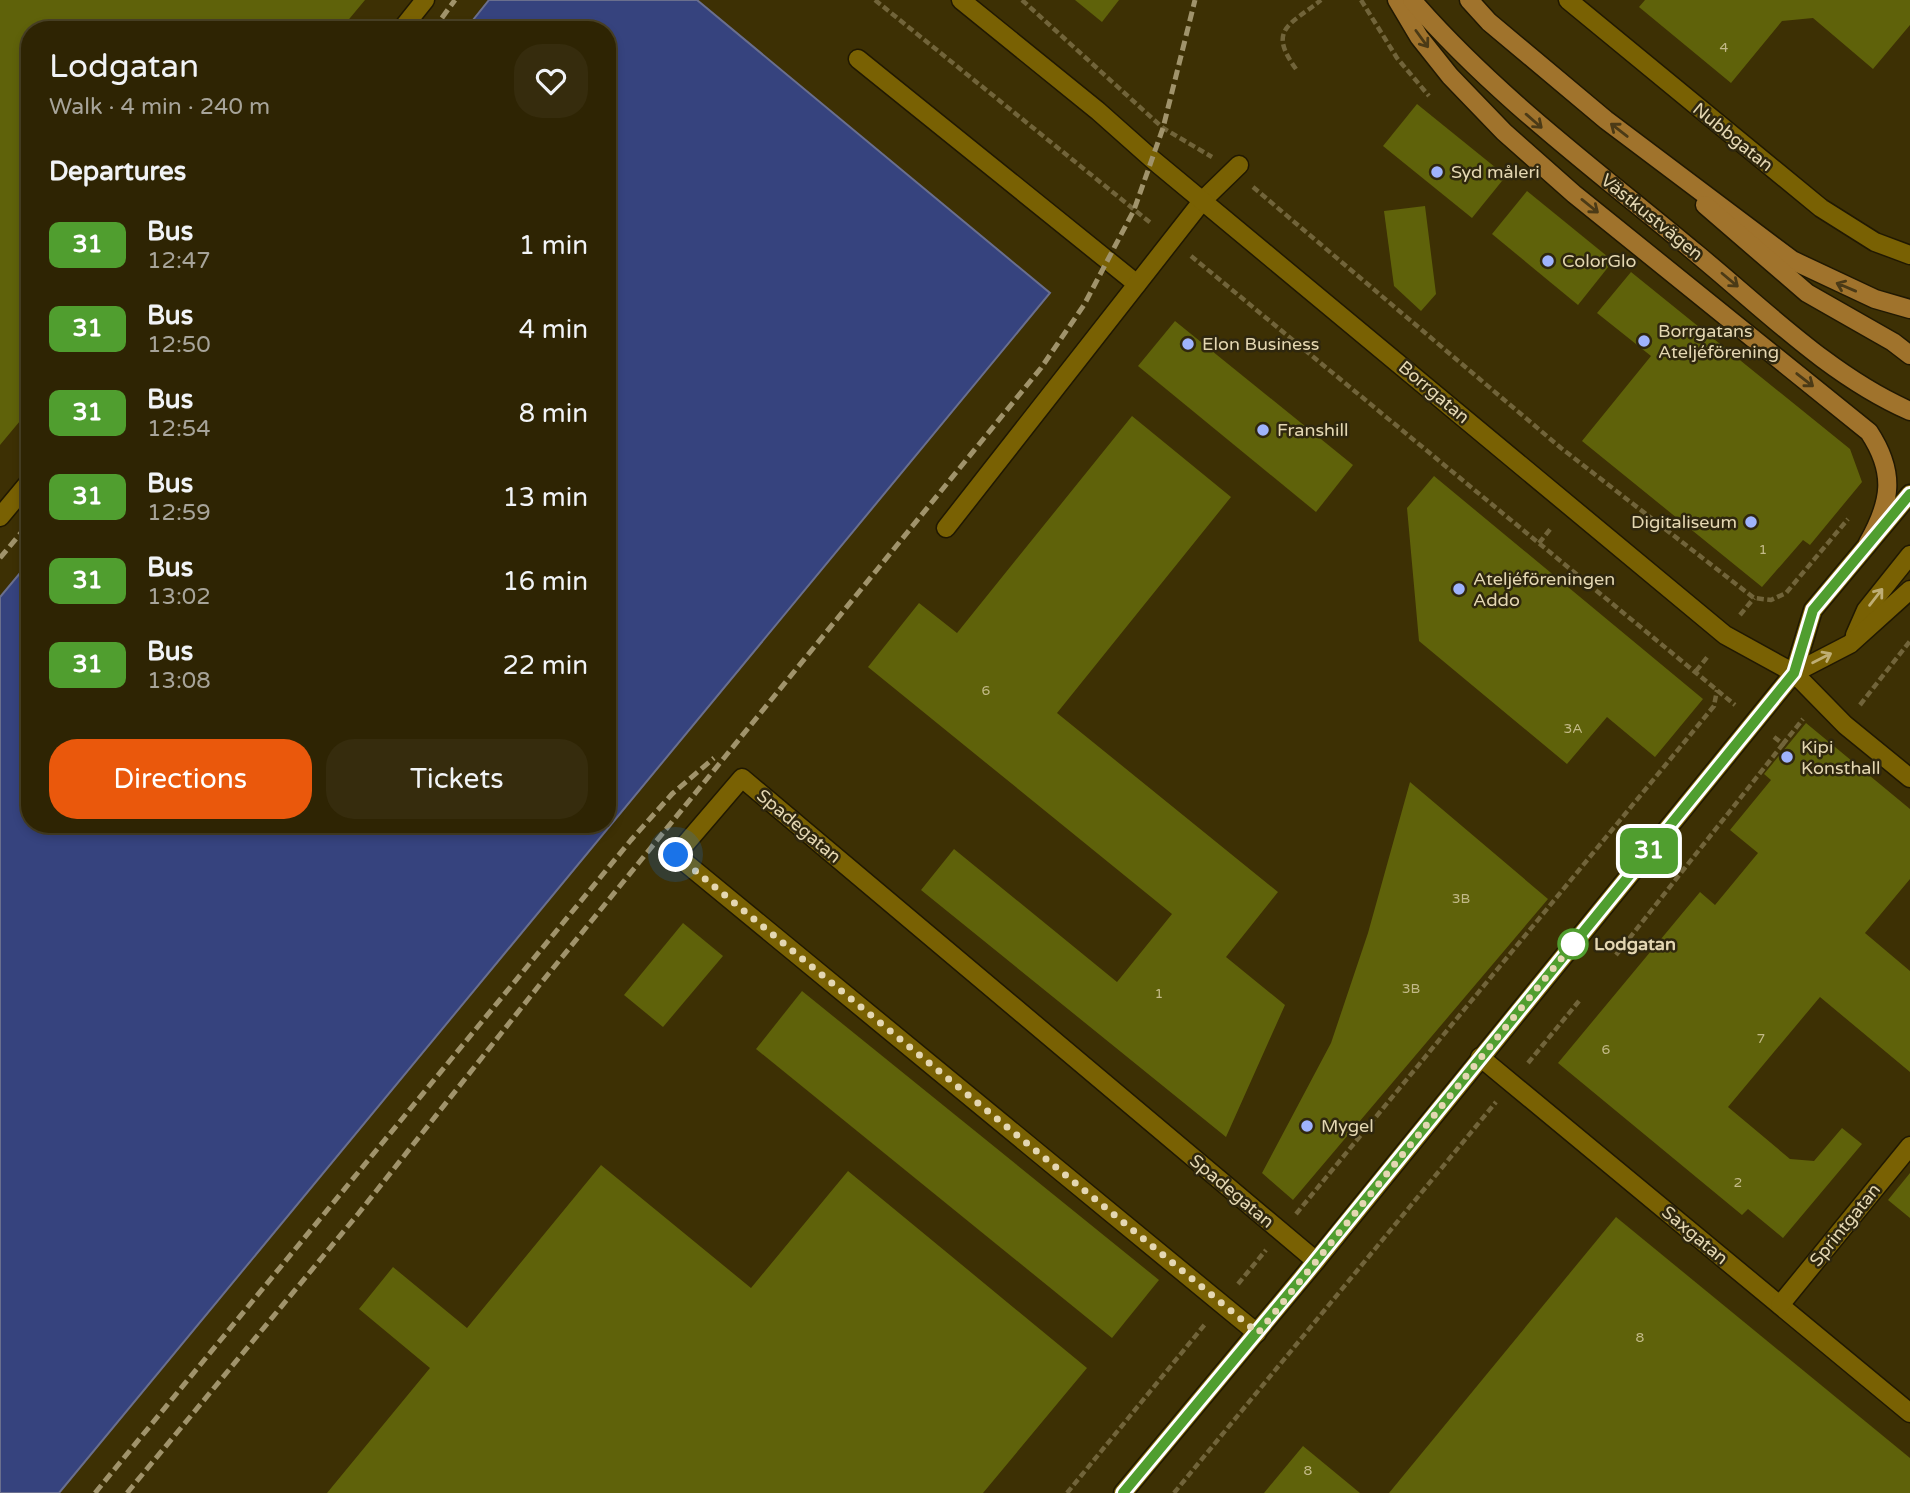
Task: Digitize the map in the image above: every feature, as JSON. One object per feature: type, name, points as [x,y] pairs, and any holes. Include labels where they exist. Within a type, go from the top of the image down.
[{"type":"main road","points":[[1397,0],[1419,37],[1450,76],[1504,132],[1574,194],[1869,432],[1879,447],[1888,472],[1888,495],[1883,517],[1868,543]]},
{"type":"main road","name":"Västkustvägen","points":[[1412,0],[1464,58],[1540,126],[1840,371],[1910,411]]},
{"type":"main road","points":[[1468,0],[1489,22],[1664,166],[1792,260],[1875,299],[1910,309]]},
{"type":"main road","points":[[1664,166],[1715,216],[1807,293],[1893,342],[1910,355]]},
{"type":"street","points":[[408,21],[425,0]]},
{"type":"street","name":"Borrgatan","points":[[961,0],[1725,635],[1794,673],[1845,725],[1910,778]]},
{"type":"street","name":"Nubbgatan","points":[[1568,0],[1821,208],[1875,242],[1910,255]]},
{"type":"street","points":[[858,59],[1137,284]]},
{"type":"street","points":[[946,528],[1203,200],[1236,168]]},
{"type":"street","points":[[0,517],[21,492]]},
{"type":"street","points":[[1123,1493],[1258,1333],[1794,673],[1813,610],[1910,494]]},
{"type":"street","points":[[1850,644],[1866,610],[1910,555]]},
{"type":"street","points":[[1794,673],[1850,644],[1910,590]]},
{"type":"street","name":"Spadegatan","points":[[1258,1333],[676,855],[742,778],[1316,1261]]},
{"type":"street","name":"Saxgatan","points":[[1480,1057],[1910,1413]]},
{"type":"street","name":"Sprintgatan","points":[[1780,1305],[1910,1146]]},
{"type":"path","points":[[875,0],[1783,744]]},
{"type":"path","points":[[1022,0],[1163,128],[1236,168],[1561,448],[1754,598],[1770,600],[1786,593],[1857,509]]},
{"type":"path","points":[[1296,69],[1283,50],[1281,38],[1286,29],[1321,0]]},
{"type":"path","points":[[1361,0],[1418,85]]},
{"type":"path","points":[[1539,543],[1552,527]]},
{"type":"path","points":[[1845,725],[1910,641]]},
{"type":"path","points":[[1067,1493],[1714,706],[1717,689]]},
{"type":"path","points":[[1616,955],[1807,714]]},
{"type":"path","points":[[1174,1493],[1578,1001]]},
{"type":"water","points":[[489,0],[697,0],[1050,293],[616,819],[616,21],[472,21]]},
{"type":"water","points":[[21,572],[21,833],[604,833],[59,1493],[0,1493],[0,597]]},
{"type":"building","points":[[0,0],[365,0],[348,21],[21,21],[21,420],[0,445]]},
{"type":"building","points":[[1075,0],[1119,0],[1102,22]]},
{"type":"building","points":[[1645,0],[1910,0],[1910,25],[1873,69],[1813,18],[1782,21],[1731,83],[1639,7]]},
{"type":"building","points":[[1417,104],[1506,176],[1472,218],[1383,146]]},
{"type":"building","points":[[1527,191],[1613,261],[1578,305],[1492,234]]},
{"type":"building","points":[[1425,206],[1436,294],[1421,311],[1394,286],[1384,211]]},
{"type":"building","points":[[1631,272],[1850,449],[1862,482],[1810,545],[1803,540],[1762,587],[1582,441],[1651,356],[1597,313]]},
{"type":"building","name":"Franshill","points":[[1175,321],[1353,465],[1316,512],[1138,366]]},
{"type":"building","points":[[1132,416],[1231,497],[1057,713],[1278,892],[1226,957],[1285,1005],[1226,1137],[921,890],[954,849],[1117,982],[1172,914],[868,667],[919,603],[957,633]]},
{"type":"building","points":[[1434,476],[1703,699],[1655,757],[1607,717],[1567,764],[1419,641],[1407,508]]},
{"type":"building","points":[[1806,723],[1910,809],[1910,879],[1865,933],[1910,971],[1910,1072],[1820,997],[1728,1107],[1790,1159],[1814,1161],[1842,1128],[1862,1144],[1783,1238],[1748,1209],[1742,1215],[1558,1063],[1700,892],[1715,905],[1758,853],[1730,830],[1771,780],[1764,774]]},
{"type":"building","points":[[1410,782],[1548,899],[1293,1200],[1262,1173],[1331,1043],[1368,933]]},
{"type":"building","points":[[683,923],[723,956],[663,1027],[624,995]]},
{"type":"building","points":[[802,991],[1159,1280],[1112,1338],[756,1049]]},
{"type":"building","points":[[601,1165],[751,1288],[848,1171],[1087,1368],[983,1493],[327,1493],[430,1368],[359,1309],[393,1267],[467,1328]]},
{"type":"building","points":[[1910,1173],[1910,1218],[1888,1200]]},
{"type":"building","points":[[1616,1217],[1910,1458],[1910,1493],[1389,1493]]},
{"type":"building","points":[[1303,1446],[1360,1493],[1264,1493]]},
{"type":"railway","points":[[440,21],[455,0]]},
{"type":"railway","points":[[127,1493],[358,1214],[541,983],[1041,368],[1084,305],[1134,210],[1163,128],[1195,0]]},
{"type":"railway","points":[[0,558],[21,533]]},
{"type":"railway","points":[[95,1493],[631,840],[672,794],[714,758]]},
{"type":"bus line","name":"31","points":[[1123,1493],[1258,1333],[1794,673],[1813,610],[1910,494]]},
{"type":"place","name":"Syd måleri","points":[[1437,172]]},
{"type":"place","name":"ColorGlo","points":[[1548,261]]},
{"type":"place","name":"Borrgatans Ateljéförening","points":[[1644,341]]},
{"type":"place","name":"Elon Business","points":[[1188,344]]},
{"type":"place","name":"Franshill","points":[[1263,430]]},
{"type":"place","name":"Digitaliseum","points":[[1751,522]]},
{"type":"place","name":"Ateljéföreningen Addo","points":[[1459,589]]},
{"type":"place","name":"Kipi Konsthall","points":[[1787,757]]},
{"type":"place","name":"Lodgatan","points":[[1573,944]]},
{"type":"place","name":"Mygel","points":[[1307,1126]]},
{"type":"route","points":[[676,855],[1258,1333],[1573,944]]}]
